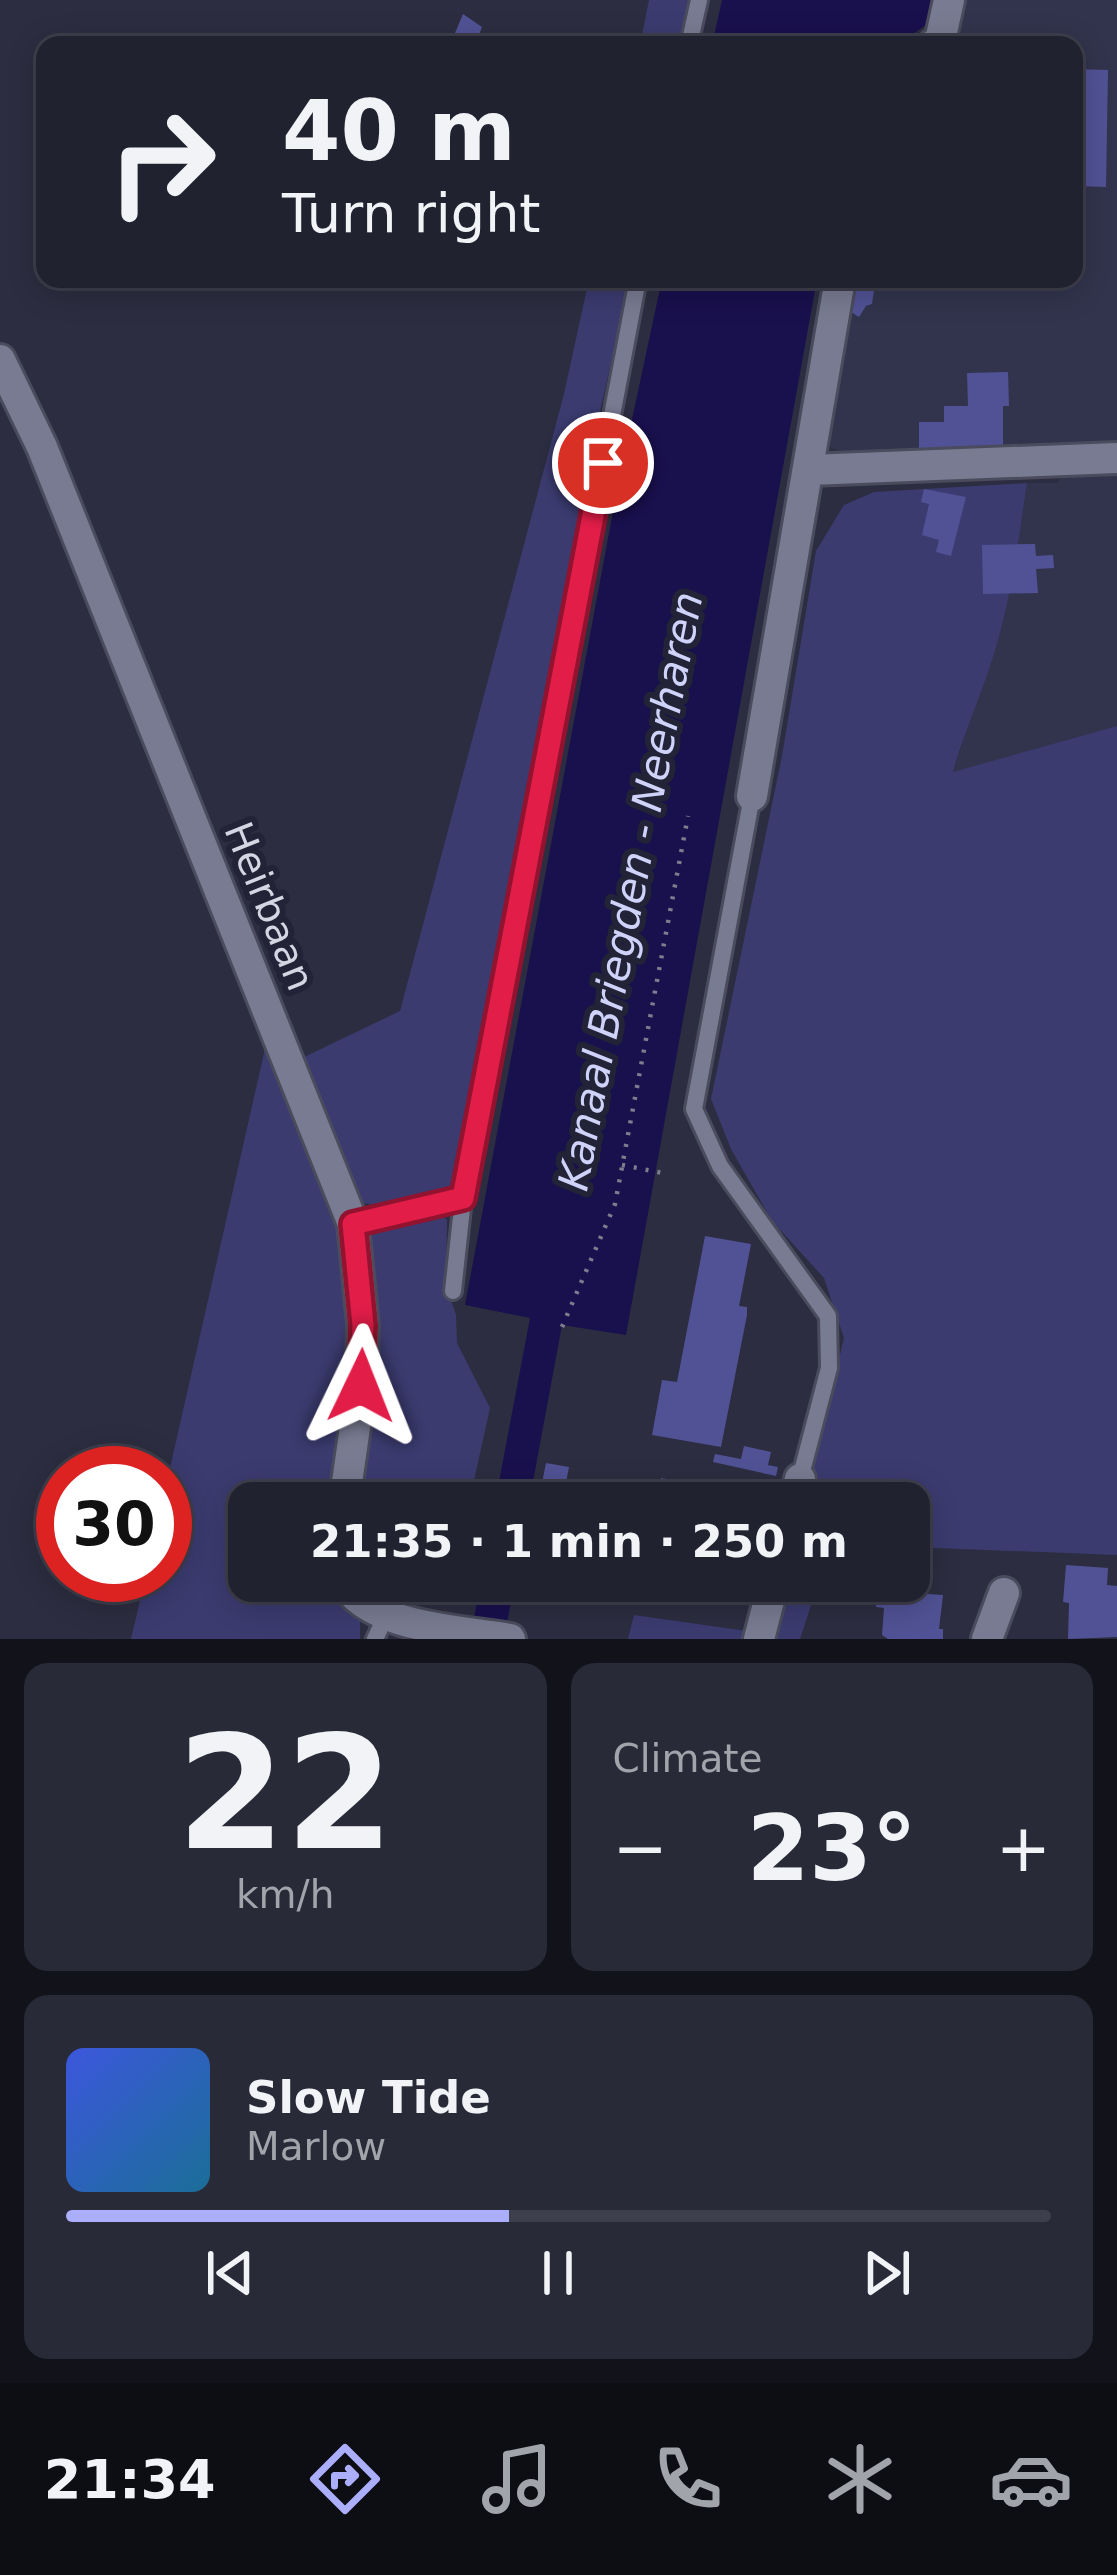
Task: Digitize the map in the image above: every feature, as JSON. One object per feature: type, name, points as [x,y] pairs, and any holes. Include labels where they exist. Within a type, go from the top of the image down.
[{"type":"street","points":[[941,36],[949,0]]},
{"type":"street","points":[[752,796],[839,288]]},
{"type":"street","name":"Heirbaan","points":[[0,360],[42,447],[353,1224],[363,1325],[361,1386],[347,1482]]},
{"type":"street","points":[[809,470],[1117,458]]},
{"type":"street","points":[[987,1639],[1004,1593]]},
{"type":"street","points":[[356,1602],[380,1628],[510,1639]]},
{"type":"street","points":[[759,1639],[769,1602]]},
{"type":"lane","points":[[691,36],[699,0]]},
{"type":"lane","points":[[454,1291],[463,1198],[636,288]]},
{"type":"lane","points":[[752,796],[694,1108],[720,1166],[828,1316],[829,1368],[799,1482]]},
{"type":"lane","points":[[353,1224],[463,1198]]},
{"type":"path","points":[[562,1327],[615,1204],[688,816]]},
{"type":"path","points":[[622,1166],[662,1174]]},
{"type":"shaded area","points":[[649,0],[692,0],[684,36],[642,36]]},
{"type":"shaded area","points":[[959,0],[1117,0],[1117,446],[852,455],[831,448],[825,435],[850,288],[1083,288],[1083,36],[949,36]]},
{"type":"shaded area","points":[[587,288],[628,288],[596,429],[468,1134],[452,1185],[385,1207],[351,1201],[300,1059],[400,1011],[564,394]]},
{"type":"shaded area","points":[[1117,469],[1117,726],[953,773],[1011,585],[1027,483],[1058,483],[1061,470]]},
{"type":"shaded area","points":[[1027,483],[1003,621],[953,772],[1117,726],[1117,1555],[930,1548],[930,1482],[809,1482],[844,1338],[824,1278],[772,1221],[731,1149],[711,1099],[782,756],[816,551],[844,505],[874,492]]},
{"type":"shaded area","points":[[267,1040],[347,1249],[358,1357],[341,1482],[228,1482],[228,1602],[349,1602],[360,1618],[360,1639],[131,1639],[140,1602],[192,1602],[192,1446],[175,1446]]},
{"type":"shaded area","points":[[439,1213],[447,1220],[446,1285],[456,1315],[457,1343],[490,1408],[474,1482],[353,1482],[363,1245],[388,1225]]},
{"type":"shaded area","points":[[780,1602],[812,1602],[800,1639],[771,1639]]},
{"type":"shaded area","points":[[634,1615],[747,1631],[746,1639],[628,1639]]},
{"type":"water","points":[[722,0],[931,0],[926,25],[910,36],[714,36]]},
{"type":"water","name":"Kanaal Briegden - Neerharen","points":[[660,288],[815,288],[626,1335],[562,1325],[533,1482],[499,1482],[530,1318],[465,1305],[618,485]]},
{"type":"water","points":[[477,1602],[511,1602],[504,1639],[470,1639]]},
{"type":"building","points":[[463,14],[482,27],[478,36],[454,36]]},
{"type":"building","points":[[1083,69],[1108,70],[1106,187],[1083,186]]},
{"type":"building","points":[[850,288],[874,290],[872,304],[859,317],[846,309]]},
{"type":"building","points":[[1008,372],[1003,449],[919,449],[919,422],[944,422],[944,406],[968,406],[967,373]]},
{"type":"building","points":[[924,489],[966,497],[951,556],[936,552],[939,540],[922,535],[929,504],[921,502]]},
{"type":"building","points":[[1035,544],[1036,556],[1053,555],[1054,568],[1036,569],[1038,593],[983,594],[982,545]]},
{"type":"building","points":[[705,1236],[751,1244],[739,1306],[747,1307],[747,1315],[721,1447],[652,1435],[662,1380],[677,1382]]},
{"type":"building","points":[[744,1446],[771,1452],[768,1465],[778,1467],[776,1476],[713,1462],[715,1454],[741,1459]]},
{"type":"building","points":[[546,1463],[569,1467],[566,1482],[542,1482]]},
{"type":"building","points":[[1066,1565],[1108,1568],[1107,1585],[1117,1586],[1117,1637],[1068,1639],[1069,1603],[1063,1602]]},
{"type":"building","points":[[930,1594],[943,1595],[939,1629],[943,1629],[943,1639],[888,1639],[882,1635],[884,1608],[876,1607],[876,1602],[930,1602]]},
{"type":"route","points":[[361,1386],[363,1325],[353,1224],[463,1198],[603,463]]}]
